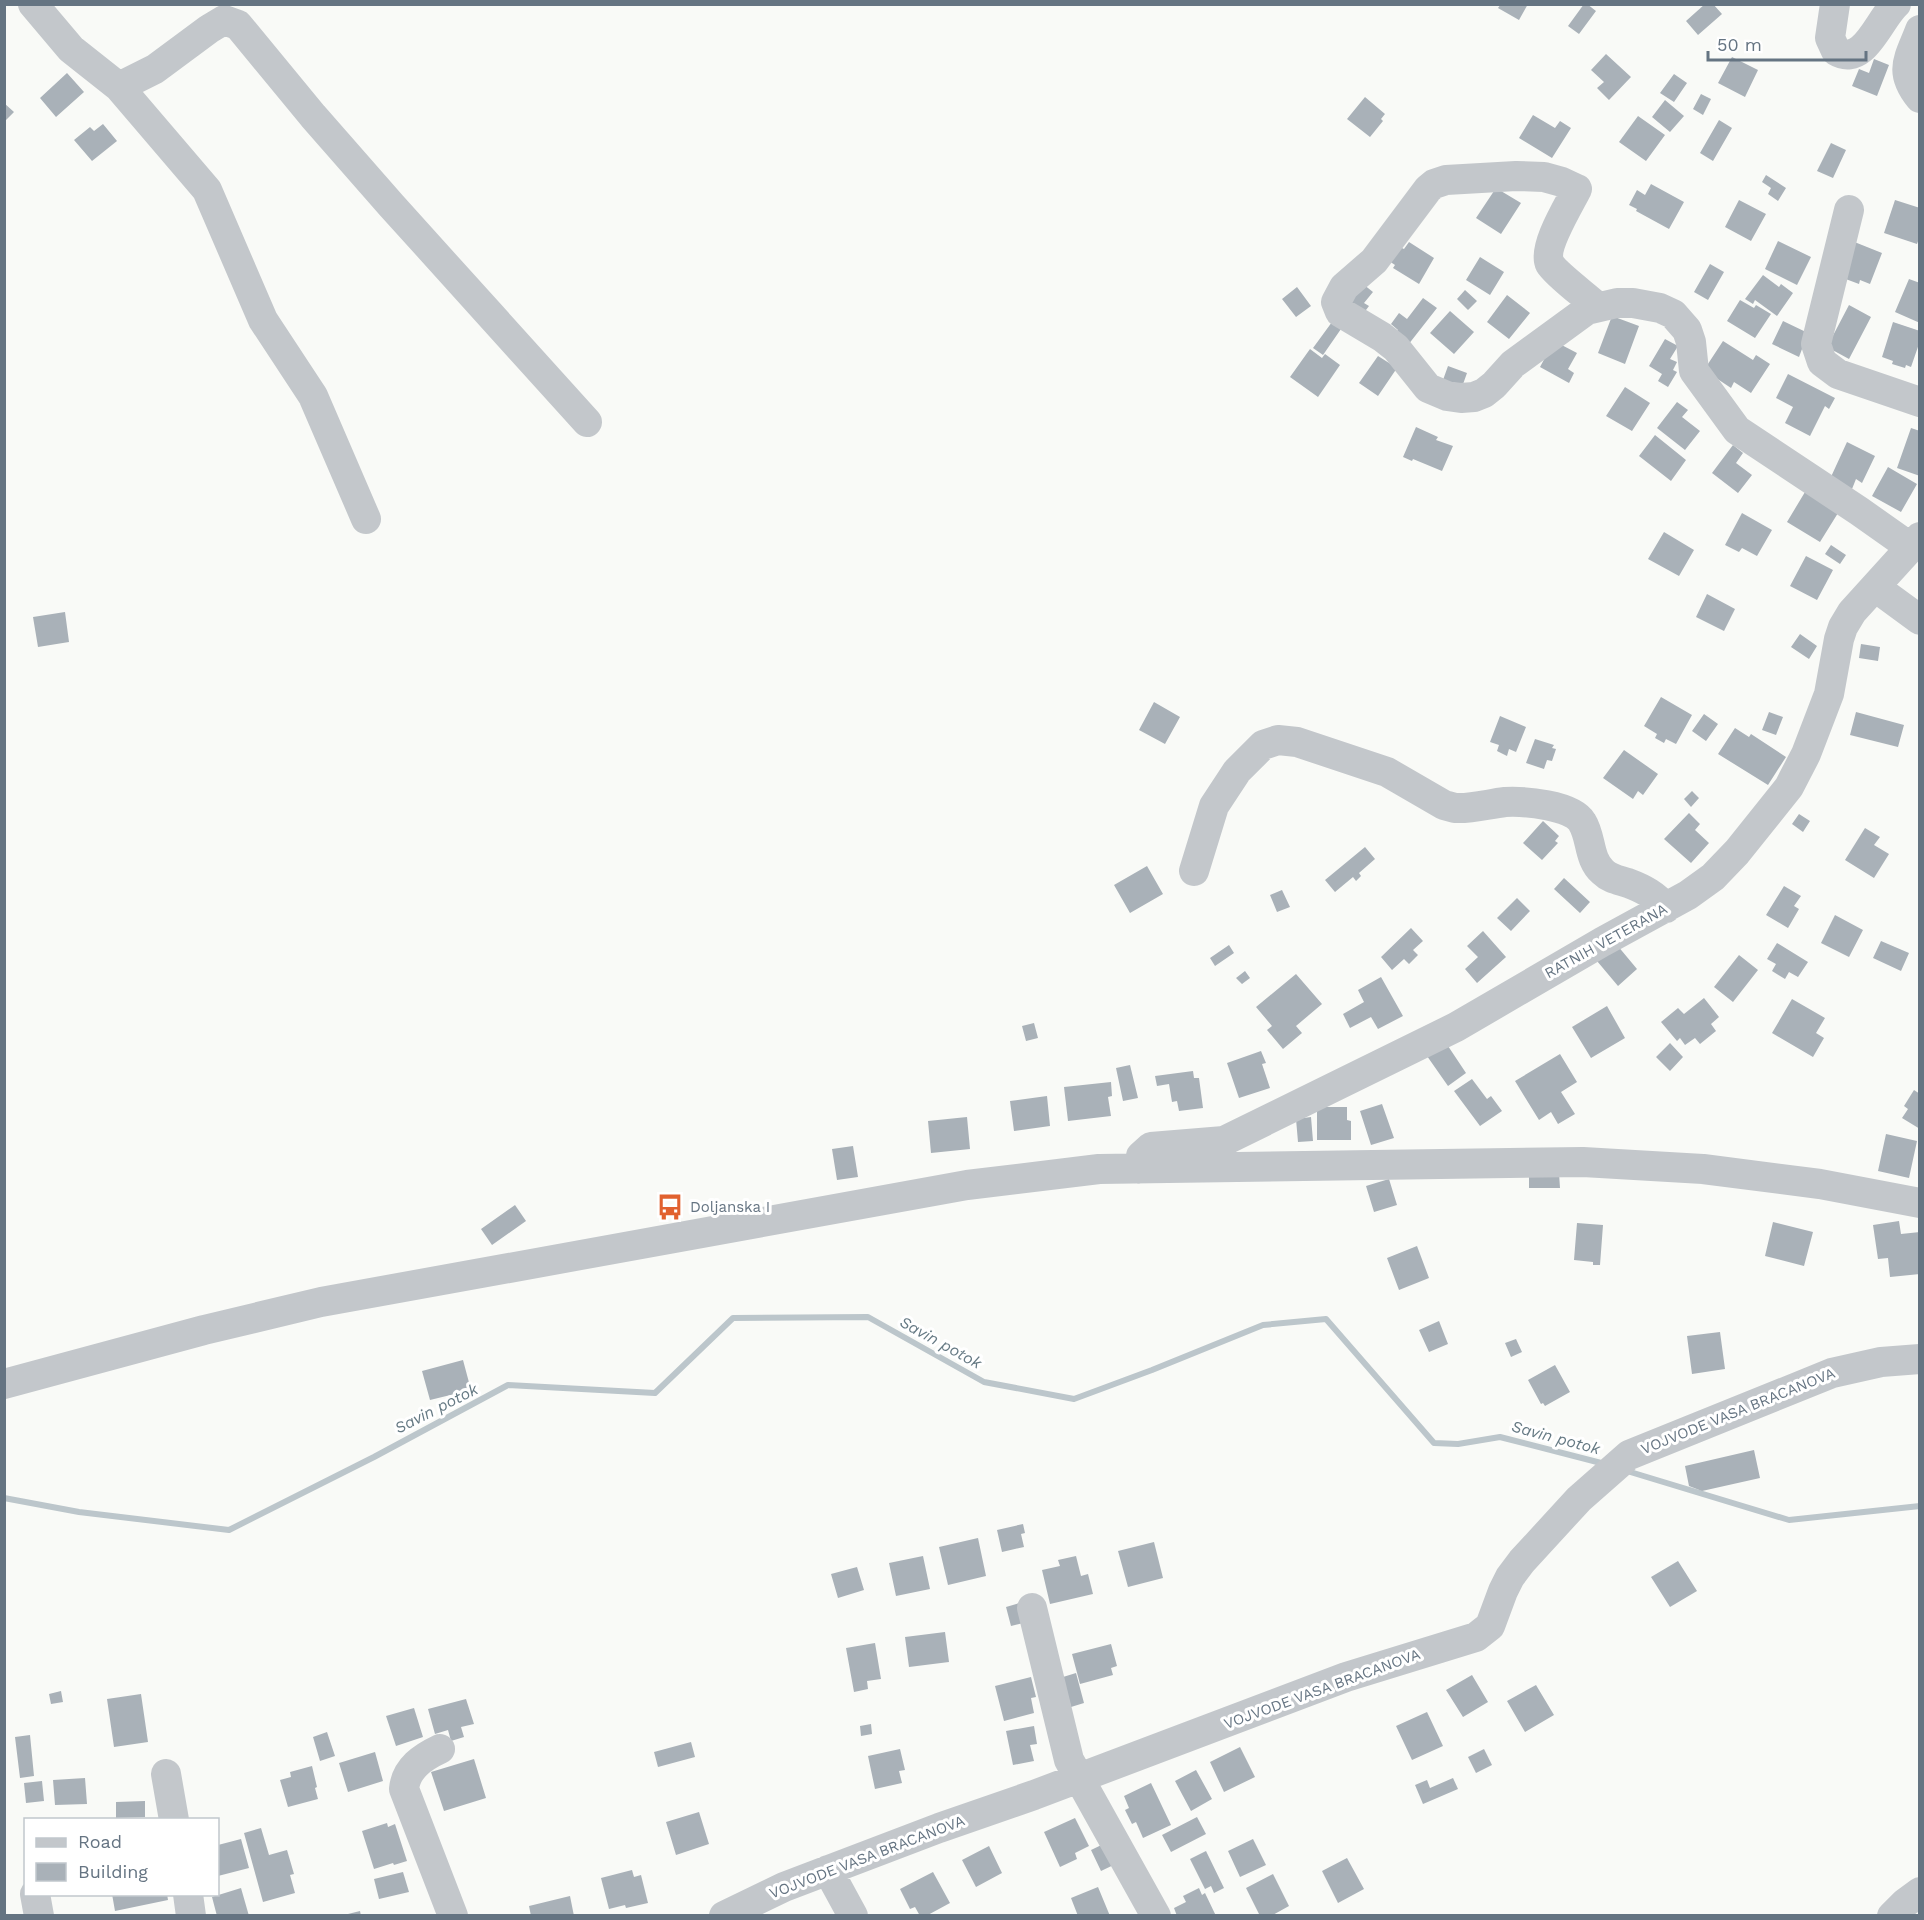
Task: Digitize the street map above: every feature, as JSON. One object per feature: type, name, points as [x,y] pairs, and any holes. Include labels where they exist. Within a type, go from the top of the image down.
[{"type":"street","points":[[33,4],[71,49],[119,87],[207,190],[263,320],[314,396],[366,519]]},
{"type":"street","points":[[1836,4],[1830,38],[1836,51],[1847,56],[1858,52],[1896,4]]},
{"type":"street","points":[[1913,4],[1920,10]]},
{"type":"street","points":[[119,87],[155,69],[224,20],[238,25],[391,205],[587,422]]},
{"type":"street","points":[[1920,30],[1906,69],[1911,88],[1920,98]]},
{"type":"street","points":[[1595,307],[1554,268],[1548,258],[1550,245],[1577,189],[1544,177],[1526,176],[1446,180],[1434,184],[1374,261],[1344,287],[1336,302],[1340,312],[1396,348],[1428,388],[1447,396],[1461,398],[1484,393],[1513,364],[1587,310],[1617,303],[1633,303],[1660,308],[1672,314],[1687,330],[1691,342],[1694,371],[1737,430],[1859,510],[1915,542]]},
{"type":"street","points":[[1849,210],[1816,344],[1822,362],[1838,374],[1920,402]]},
{"type":"street","name":"RATNIH VETERANA","points":[[1139,1168],[1141,1156],[1151,1147],[1224,1141],[1456,1027],[1602,942],[1666,908],[1713,877],[1737,852],[1788,787],[1806,754],[1829,694],[1839,639],[1852,612],[1915,542]]},
{"type":"street","points":[[1875,587],[1920,620]]},
{"type":"street","points":[[1194,871],[1214,806],[1237,771],[1263,745],[1278,740],[1297,742],[1387,772],[1444,805],[1455,808],[1522,802],[1559,809],[1576,815],[1587,830],[1594,861],[1601,871],[1616,880],[1647,891],[1657,897],[1666,908]]},
{"type":"street","points":[[4,1384],[204,1330],[321,1302],[967,1185],[1099,1169],[1583,1162],[1703,1168],[1820,1184],[1920,1203]]},
{"type":"street","name":"VOJVODE VASA BRACANOVA","points":[[724,1916],[784,1887],[828,1870],[1201,1733],[1346,1677],[1476,1637],[1484,1632],[1494,1618],[1503,1591],[1522,1561],[1579,1499],[1620,1463],[1832,1373],[1881,1362],[1920,1359]]},
{"type":"street","points":[[1032,1608],[1069,1760],[1156,1916]]},
{"type":"street","points":[[440,1749],[420,1759],[405,1781],[404,1789],[453,1916]]},
{"type":"street","points":[[166,1774],[174,1818]]},
{"type":"street","points":[[828,1870],[853,1916]]},
{"type":"street","points":[[1892,1916],[1920,1892]]},
{"type":"street","points":[[35,1896],[39,1916]]},
{"type":"street","points":[[188,1896],[191,1916]]},
{"type":"building","points":[[1501,4],[1528,4],[1519,20],[1498,8]]},
{"type":"building","points":[[1584,4],[1596,11],[1579,34],[1568,26]]},
{"type":"building","points":[[1705,4],[1713,4],[1722,14],[1698,35],[1686,21]]},
{"type":"building","points":[[1606,54],[1631,77],[1609,100],[1597,88],[1604,82],[1591,70]]},
{"type":"building","points":[[1732,57],[1758,70],[1745,97],[1718,83]]},
{"type":"building","points":[[1874,59],[1889,65],[1877,96],[1852,86],[1859,69],[1869,73]]},
{"type":"building","points":[[67,73],[84,92],[56,117],[40,98]]},
{"type":"building","points":[[1674,74],[1687,83],[1674,102],[1660,93]]},
{"type":"building","points":[[1701,94],[1711,99],[1703,115],[1693,109]]},
{"type":"building","points":[[1365,97],[1385,114],[1381,119],[1383,121],[1370,137],[1347,119]]},
{"type":"building","points":[[1665,100],[1684,116],[1670,132],[1652,117]]},
{"type":"building","points":[[4,103],[14,112],[4,122]]},
{"type":"building","points":[[1533,115],[1555,128],[1560,121],[1571,128],[1552,158],[1519,138]]},
{"type":"building","points":[[1638,116],[1665,135],[1646,161],[1619,142]]},
{"type":"building","points":[[1719,120],[1732,128],[1713,161],[1700,153]]},
{"type":"building","points":[[103,124],[117,141],[92,161],[74,140],[90,127],[94,131]]},
{"type":"building","points":[[1831,143],[1846,150],[1833,178],[1817,171]]},
{"type":"building","points":[[1766,175],[1786,188],[1778,201],[1768,194],[1771,188],[1762,182]]},
{"type":"building","points":[[1651,184],[1684,202],[1669,229],[1629,205],[1637,190],[1645,195]]},
{"type":"building","points":[[1496,188],[1521,203],[1501,234],[1476,218]]},
{"type":"building","points":[[1739,200],[1766,214],[1751,241],[1725,227]]},
{"type":"building","points":[[1895,200],[1920,208],[1920,236],[1917,244],[1884,233]]},
{"type":"building","points":[[1778,241],[1811,257],[1797,285],[1765,269]]},
{"type":"building","points":[[1852,241],[1882,253],[1870,284],[1860,280],[1859,284],[1843,278]]},
{"type":"building","points":[[1409,242],[1434,258],[1419,284],[1393,268],[1395,265],[1389,261],[1398,246],[1404,249]]},
{"type":"building","points":[[1480,257],[1504,272],[1490,295],[1466,280]]},
{"type":"building","points":[[1710,264],[1724,272],[1708,300],[1694,292]]},
{"type":"building","points":[[1763,275],[1779,287],[1781,284],[1793,293],[1777,316],[1755,300],[1753,304],[1745,299]]},
{"type":"building","points":[[1909,279],[1920,283],[1920,323],[1895,312]]},
{"type":"building","points":[[1358,280],[1373,292],[1364,303],[1369,306],[1363,314],[1343,299]]},
{"type":"building","points":[[1297,287],[1311,306],[1296,317],[1282,299]]},
{"type":"building","points":[[1465,290],[1477,301],[1468,310],[1457,299]]},
{"type":"building","points":[[1507,295],[1530,313],[1509,339],[1487,322]]},
{"type":"building","points":[[1423,298],[1437,308],[1408,345],[1394,335],[1398,330],[1391,324],[1399,313],[1407,319]]},
{"type":"building","points":[[1740,300],[1754,308],[1756,305],[1771,314],[1755,338],[1727,321]]},
{"type":"building","points":[[1849,305],[1871,317],[1849,359],[1827,347]]},
{"type":"building","points":[[1450,311],[1474,332],[1454,354],[1430,333]]},
{"type":"building","points":[[1612,316],[1639,326],[1625,364],[1598,353]]},
{"type":"building","points":[[1783,321],[1808,333],[1799,357],[1772,344]]},
{"type":"building","points":[[1332,322],[1341,329],[1323,355],[1313,348]]},
{"type":"building","points":[[1893,322],[1920,331],[1920,341],[1911,367],[1906,365],[1905,368],[1892,364],[1893,361],[1882,357]]},
{"type":"building","points":[[1665,339],[1678,346],[1670,359],[1677,362],[1673,370],[1677,372],[1668,387],[1658,381],[1662,374],[1649,366]]},
{"type":"building","points":[[1554,341],[1577,353],[1568,369],[1574,373],[1569,383],[1540,367]]},
{"type":"building","points":[[1723,341],[1753,360],[1756,355],[1770,364],[1751,393],[1734,382],[1731,388],[1704,370]]},
{"type":"building","points":[[1310,349],[1322,358],[1325,354],[1340,365],[1318,397],[1290,377]]},
{"type":"building","points":[[1378,356],[1397,368],[1378,396],[1359,383]]},
{"type":"building","points":[[1448,366],[1467,373],[1462,387],[1443,380]]},
{"type":"building","points":[[1788,374],[1835,398],[1829,409],[1825,406],[1810,436],[1785,423],[1793,407],[1776,398]]},
{"type":"building","points":[[1625,387],[1650,403],[1632,431],[1606,416]]},
{"type":"building","points":[[1677,402],[1688,410],[1682,417],[1700,431],[1685,450],[1657,428]]},
{"type":"building","points":[[1416,427],[1438,437],[1436,440],[1453,446],[1442,471],[1403,457]]},
{"type":"building","points":[[1911,428],[1920,431],[1920,476],[1897,468]]},
{"type":"building","points":[[1655,435],[1686,460],[1671,481],[1639,456]]},
{"type":"building","points":[[1847,442],[1875,456],[1862,483],[1856,479],[1852,489],[1830,479]]},
{"type":"building","points":[[1733,445],[1743,453],[1736,463],[1752,475],[1738,493],[1712,473]]},
{"type":"building","points":[[1888,467],[1917,484],[1901,512],[1872,496]]},
{"type":"building","points":[[1805,492],[1838,513],[1820,542],[1787,522]]},
{"type":"building","points":[[1742,513],[1772,530],[1757,556],[1742,548],[1739,552],[1725,545]]},
{"type":"building","points":[[1664,532],[1694,550],[1679,576],[1648,559]]},
{"type":"building","points":[[1831,545],[1846,555],[1840,564],[1825,554]]},
{"type":"building","points":[[1806,556],[1833,570],[1817,600],[1790,586]]},
{"type":"building","points":[[1707,594],[1735,609],[1724,631],[1696,617]]},
{"type":"building","points":[[65,612],[69,642],[38,647],[33,617]]},
{"type":"building","points":[[1800,634],[1817,646],[1809,659],[1791,647]]},
{"type":"building","points":[[1861,644],[1880,647],[1878,661],[1859,658]]},
{"type":"building","points":[[1661,697],[1692,715],[1676,744],[1666,739],[1664,743],[1655,738],[1657,734],[1644,726]]},
{"type":"building","points":[[1154,702],[1180,717],[1165,744],[1139,730]]},
{"type":"building","points":[[1769,712],[1783,717],[1776,735],[1762,730]]},
{"type":"building","points":[[1856,712],[1904,725],[1898,747],[1850,735]]},
{"type":"building","points":[[1704,714],[1718,724],[1706,741],[1692,731]]},
{"type":"building","points":[[1500,716],[1526,727],[1516,752],[1509,749],[1507,756],[1497,751],[1499,745],[1490,742]]},
{"type":"building","points":[[1735,728],[1749,737],[1751,734],[1786,757],[1768,785],[1718,754]]},
{"type":"building","points":[[1535,739],[1554,745],[1552,748],[1556,749],[1552,761],[1547,760],[1544,769],[1526,763]]},
{"type":"building","points":[[1624,750],[1658,774],[1643,795],[1638,791],[1633,799],[1603,778]]},
{"type":"building","points":[[1692,791],[1699,798],[1691,807],[1684,799]]},
{"type":"building","points":[[1689,813],[1700,824],[1695,830],[1709,843],[1691,863],[1664,839]]},
{"type":"building","points":[[1799,814],[1810,821],[1803,832],[1792,824]]},
{"type":"building","points":[[1543,821],[1559,836],[1555,841],[1558,843],[1542,860],[1523,843]]},
{"type":"building","points":[[1865,828],[1880,837],[1874,845],[1889,854],[1874,878],[1845,860]]},
{"type":"building","points":[[1365,847],[1375,859],[1359,873],[1361,876],[1356,881],[1353,877],[1335,892],[1325,880]]},
{"type":"building","points":[[1147,866],[1163,894],[1130,913],[1114,885]]},
{"type":"building","points":[[1564,878],[1590,902],[1580,913],[1554,889]]},
{"type":"building","points":[[1784,886],[1801,896],[1794,906],[1799,909],[1788,928],[1766,915]]},
{"type":"building","points":[[1282,890],[1290,907],[1277,912],[1270,895]]},
{"type":"building","points":[[1517,898],[1530,911],[1511,931],[1497,918]]},
{"type":"building","points":[[1835,915],[1863,930],[1849,957],[1821,943]]},
{"type":"building","points":[[1411,928],[1423,941],[1413,950],[1418,955],[1409,964],[1404,959],[1392,970],[1381,957]]},
{"type":"building","points":[[1483,931],[1506,957],[1477,983],[1465,969],[1478,957],[1467,946]]},
{"type":"building","points":[[1881,941],[1909,953],[1901,971],[1873,958]]},
{"type":"building","points":[[1777,943],[1808,962],[1798,977],[1789,972],[1785,979],[1772,971],[1776,964],[1767,959]]},
{"type":"building","points":[[1229,945],[1234,953],[1215,966],[1210,958]]},
{"type":"building","points":[[1617,945],[1637,969],[1618,986],[1597,961]]},
{"type":"building","points":[[1739,955],[1758,970],[1733,1002],[1714,987]]},
{"type":"building","points":[[1245,971],[1250,978],[1242,984],[1236,978]]},
{"type":"building","points":[[1296,974],[1322,1004],[1296,1026],[1302,1033],[1283,1049],[1267,1030],[1272,1026],[1256,1007]]},
{"type":"building","points":[[1381,977],[1403,1016],[1378,1029],[1371,1017],[1350,1028],[1343,1014],[1364,1002],[1358,990]]},
{"type":"building","points":[[1704,998],[1719,1017],[1711,1024],[1716,1031],[1700,1044],[1695,1038],[1685,1045],[1680,1038],[1677,1041],[1661,1022],[1678,1008],[1684,1014]]},
{"type":"building","points":[[1792,999],[1825,1018],[1816,1033],[1824,1038],[1813,1057],[1772,1033]]},
{"type":"building","points":[[1607,1006],[1625,1038],[1591,1058],[1572,1027]]},
{"type":"building","points":[[1034,1023],[1038,1038],[1026,1041],[1022,1026]]},
{"type":"building","points":[[1446,1043],[1466,1073],[1448,1086],[1427,1056]]},
{"type":"building","points":[[1670,1043],[1683,1057],[1670,1071],[1656,1057]]},
{"type":"building","points":[[1261,1051],[1266,1063],[1262,1064],[1270,1088],[1239,1098],[1227,1063]]},
{"type":"building","points":[[1560,1054],[1577,1082],[1561,1092],[1575,1114],[1558,1124],[1551,1112],[1539,1120],[1515,1081]]},
{"type":"building","points":[[1130,1065],[1138,1098],[1123,1101],[1116,1068]]},
{"type":"building","points":[[1193,1071],[1194,1078],[1199,1078],[1203,1108],[1179,1111],[1177,1101],[1172,1102],[1169,1084],[1157,1086],[1155,1076]]},
{"type":"building","points":[[1472,1079],[1487,1099],[1491,1096],[1502,1111],[1480,1126],[1454,1091]]},
{"type":"building","points":[[1111,1082],[1112,1096],[1108,1097],[1111,1116],[1068,1121],[1064,1087]]},
{"type":"building","points":[[1914,1090],[1920,1094],[1920,1129],[1902,1118],[1908,1109],[1904,1106]]},
{"type":"building","points":[[1047,1096],[1050,1126],[1014,1131],[1010,1101]]},
{"type":"building","points":[[1382,1104],[1394,1138],[1371,1145],[1360,1111]]},
{"type":"building","points":[[1317,1107],[1347,1107],[1347,1120],[1351,1121],[1351,1140],[1317,1140]]},
{"type":"building","points":[[967,1117],[970,1149],[931,1153],[928,1121]]},
{"type":"building","points":[[1311,1117],[1313,1141],[1298,1142],[1296,1119]]},
{"type":"building","points":[[1886,1134],[1917,1141],[1909,1178],[1878,1171]]},
{"type":"building","points":[[853,1146],[858,1177],[837,1180],[832,1149]]},
{"type":"building","points":[[1559,1173],[1560,1188],[1529,1188],[1529,1174]]},
{"type":"building","points":[[1389,1179],[1397,1205],[1374,1212],[1366,1186]]},
{"type":"building","points":[[515,1205],[526,1221],[492,1245],[481,1229]]},
{"type":"building","points":[[1899,1221],[1901,1234],[1920,1232],[1920,1274],[1890,1277],[1888,1258],[1878,1259],[1873,1225]]},
{"type":"building","points":[[1773,1222],[1813,1232],[1804,1266],[1765,1256]]},
{"type":"building","points":[[1577,1223],[1603,1225],[1600,1265],[1574,1260]]},
{"type":"building","points":[[1417,1246],[1429,1278],[1399,1290],[1387,1258]]},
{"type":"building","points":[[1439,1321],[1448,1344],[1429,1352],[1419,1330]]},
{"type":"building","points":[[1720,1332],[1725,1369],[1692,1374],[1687,1336]]},
{"type":"building","points":[[1516,1339],[1522,1352],[1511,1357],[1505,1343]]},
{"type":"building","points":[[463,1360],[471,1390],[430,1400],[422,1371]]},
{"type":"building","points":[[1555,1365],[1570,1392],[1545,1406],[1541,1404],[1528,1380]]},
{"type":"building","points":[[1754,1450],[1760,1478],[1702,1491],[1689,1486],[1685,1466]]},
{"type":"building","points":[[1023,1524],[1025,1533],[1021,1534],[1024,1547],[1002,1552],[997,1530]]},
{"type":"building","points":[[978,1538],[986,1576],[948,1585],[939,1547]]},
{"type":"building","points":[[1154,1542],[1163,1578],[1128,1587],[1118,1551]]},
{"type":"building","points":[[923,1556],[930,1589],[896,1596],[889,1563]]},
{"type":"building","points":[[1076,1556],[1081,1576],[1088,1574],[1093,1594],[1050,1604],[1042,1570],[1060,1566],[1058,1560]]},
{"type":"building","points":[[1678,1561],[1697,1591],[1670,1607],[1651,1577]]},
{"type":"building","points":[[857,1567],[864,1590],[838,1598],[831,1574]]},
{"type":"building","points":[[1026,1601],[1032,1621],[1011,1626],[1006,1607]]},
{"type":"building","points":[[945,1632],[949,1662],[909,1667],[905,1637]]},
{"type":"building","points":[[875,1643],[881,1679],[867,1681],[868,1689],[854,1692],[846,1648]]},
{"type":"building","points":[[1111,1644],[1117,1666],[1111,1668],[1113,1675],[1080,1684],[1072,1654]]},
{"type":"building","points":[[1076,1673],[1084,1703],[1071,1707],[1063,1677]]},
{"type":"building","points":[[1472,1675],[1488,1702],[1463,1717],[1446,1690]]},
{"type":"building","points":[[1031,1677],[1036,1697],[1031,1698],[1034,1713],[1004,1721],[995,1686]]},
{"type":"building","points":[[1536,1685],[1554,1715],[1525,1732],[1507,1701]]},
{"type":"building","points":[[61,1691],[63,1702],[51,1704],[49,1694]]},
{"type":"building","points":[[141,1694],[148,1742],[114,1747],[107,1699]]},
{"type":"building","points":[[466,1699],[474,1724],[461,1727],[464,1737],[451,1741],[448,1730],[435,1734],[428,1709]]},
{"type":"building","points":[[414,1708],[423,1737],[396,1746],[386,1716]]},
{"type":"building","points":[[1427,1712],[1443,1746],[1412,1760],[1396,1726]]},
{"type":"building","points":[[871,1724],[872,1734],[861,1736],[860,1726]]},
{"type":"building","points":[[1034,1726],[1037,1744],[1030,1745],[1034,1761],[1013,1765],[1006,1731]]},
{"type":"building","points":[[327,1732],[335,1756],[320,1761],[313,1737]]},
{"type":"building","points":[[30,1735],[34,1776],[20,1778],[15,1737]]},
{"type":"building","points":[[691,1742],[695,1757],[658,1767],[654,1752]]},
{"type":"building","points":[[1240,1747],[1255,1777],[1224,1792],[1210,1762]]},
{"type":"building","points":[[900,1749],[905,1770],[899,1771],[902,1783],[875,1789],[868,1756]]},
{"type":"building","points":[[1484,1749],[1492,1765],[1476,1773],[1468,1757]]},
{"type":"building","points":[[375,1752],[383,1781],[348,1792],[339,1763]]},
{"type":"building","points":[[474,1759],[486,1798],[444,1811],[431,1772]]},
{"type":"building","points":[[312,1766],[318,1799],[288,1807],[280,1780],[291,1777],[290,1772]]},
{"type":"building","points":[[1196,1770],[1212,1799],[1191,1811],[1175,1781]]},
{"type":"building","points":[[85,1778],[87,1804],[55,1805],[53,1780]]},
{"type":"building","points":[[1453,1778],[1458,1789],[1423,1804],[1415,1785],[1427,1780],[1430,1788]]},
{"type":"building","points":[[42,1781],[44,1801],[26,1803],[24,1783]]},
{"type":"building","points":[[1151,1783],[1171,1825],[1143,1838],[1136,1822],[1132,1824],[1125,1810],[1129,1808],[1124,1796]]},
{"type":"building","points":[[145,1801],[145,1817],[116,1818],[116,1802]]},
{"type":"building","points":[[699,1812],[709,1844],[676,1855],[666,1822]]},
{"type":"building","points":[[1197,1817],[1206,1834],[1171,1852],[1162,1835]]},
{"type":"building","points":[[1075,1818],[1089,1846],[1075,1853],[1077,1859],[1060,1867],[1044,1832]]},
{"type":"building","points":[[387,1823],[388,1827],[395,1824],[407,1861],[374,1869],[362,1831]]},
{"type":"building","points":[[261,1828],[269,1855],[287,1850],[294,1874],[290,1875],[295,1893],[263,1902],[244,1833]]},
{"type":"building","points":[[241,1839],[249,1868],[219,1876],[219,1845]]},
{"type":"building","points":[[1114,1839],[1124,1860],[1101,1871],[1091,1850]]},
{"type":"building","points":[[1253,1839],[1266,1865],[1240,1877],[1228,1851]]},
{"type":"building","points":[[989,1846],[1002,1873],[976,1887],[962,1860]]},
{"type":"building","points":[[1206,1851],[1224,1888],[1214,1893],[1211,1886],[1205,1889],[1190,1859]]},
{"type":"building","points":[[1347,1858],[1364,1889],[1338,1903],[1322,1871]]},
{"type":"building","points":[[632,1870],[634,1877],[641,1875],[648,1903],[609,1909],[601,1878]]},
{"type":"building","points":[[403,1872],[409,1892],[379,1899],[374,1879]]},
{"type":"building","points":[[933,1872],[950,1903],[926,1916],[920,1916],[915,1907],[910,1909],[900,1889]]},
{"type":"building","points":[[1273,1874],[1289,1906],[1271,1916],[1260,1916],[1246,1888]]},
{"type":"building","points":[[1098,1887],[1110,1916],[1078,1916],[1071,1898]]},
{"type":"building","points":[[241,1888],[249,1916],[217,1916],[212,1897]]},
{"type":"building","points":[[1199,1888],[1202,1895],[1205,1893],[1216,1916],[1177,1916],[1174,1908],[1186,1902],[1183,1896]]},
{"type":"building","points":[[112,1896],[167,1896],[168,1900],[115,1911]]},
{"type":"building","points":[[570,1896],[574,1916],[531,1916],[529,1906]]},
{"type":"building","points":[[360,1911],[361,1916],[344,1916],[344,1915]]},
{"type":"waterway","name":"Savin potok","points":[[4,1498],[79,1512],[229,1530],[374,1457],[508,1385],[655,1393],[733,1318],[868,1317],[984,1382],[1074,1399],[1263,1325],[1326,1319],[1434,1443],[1458,1444],[1500,1437],[1605,1464]]},
{"type":"waterway","name":"Savin potok","points":[[1627,1471],[1789,1520],[1920,1506]]},
{"type":"place","name":"Doljanska I","points":[[670,1207]]}]
